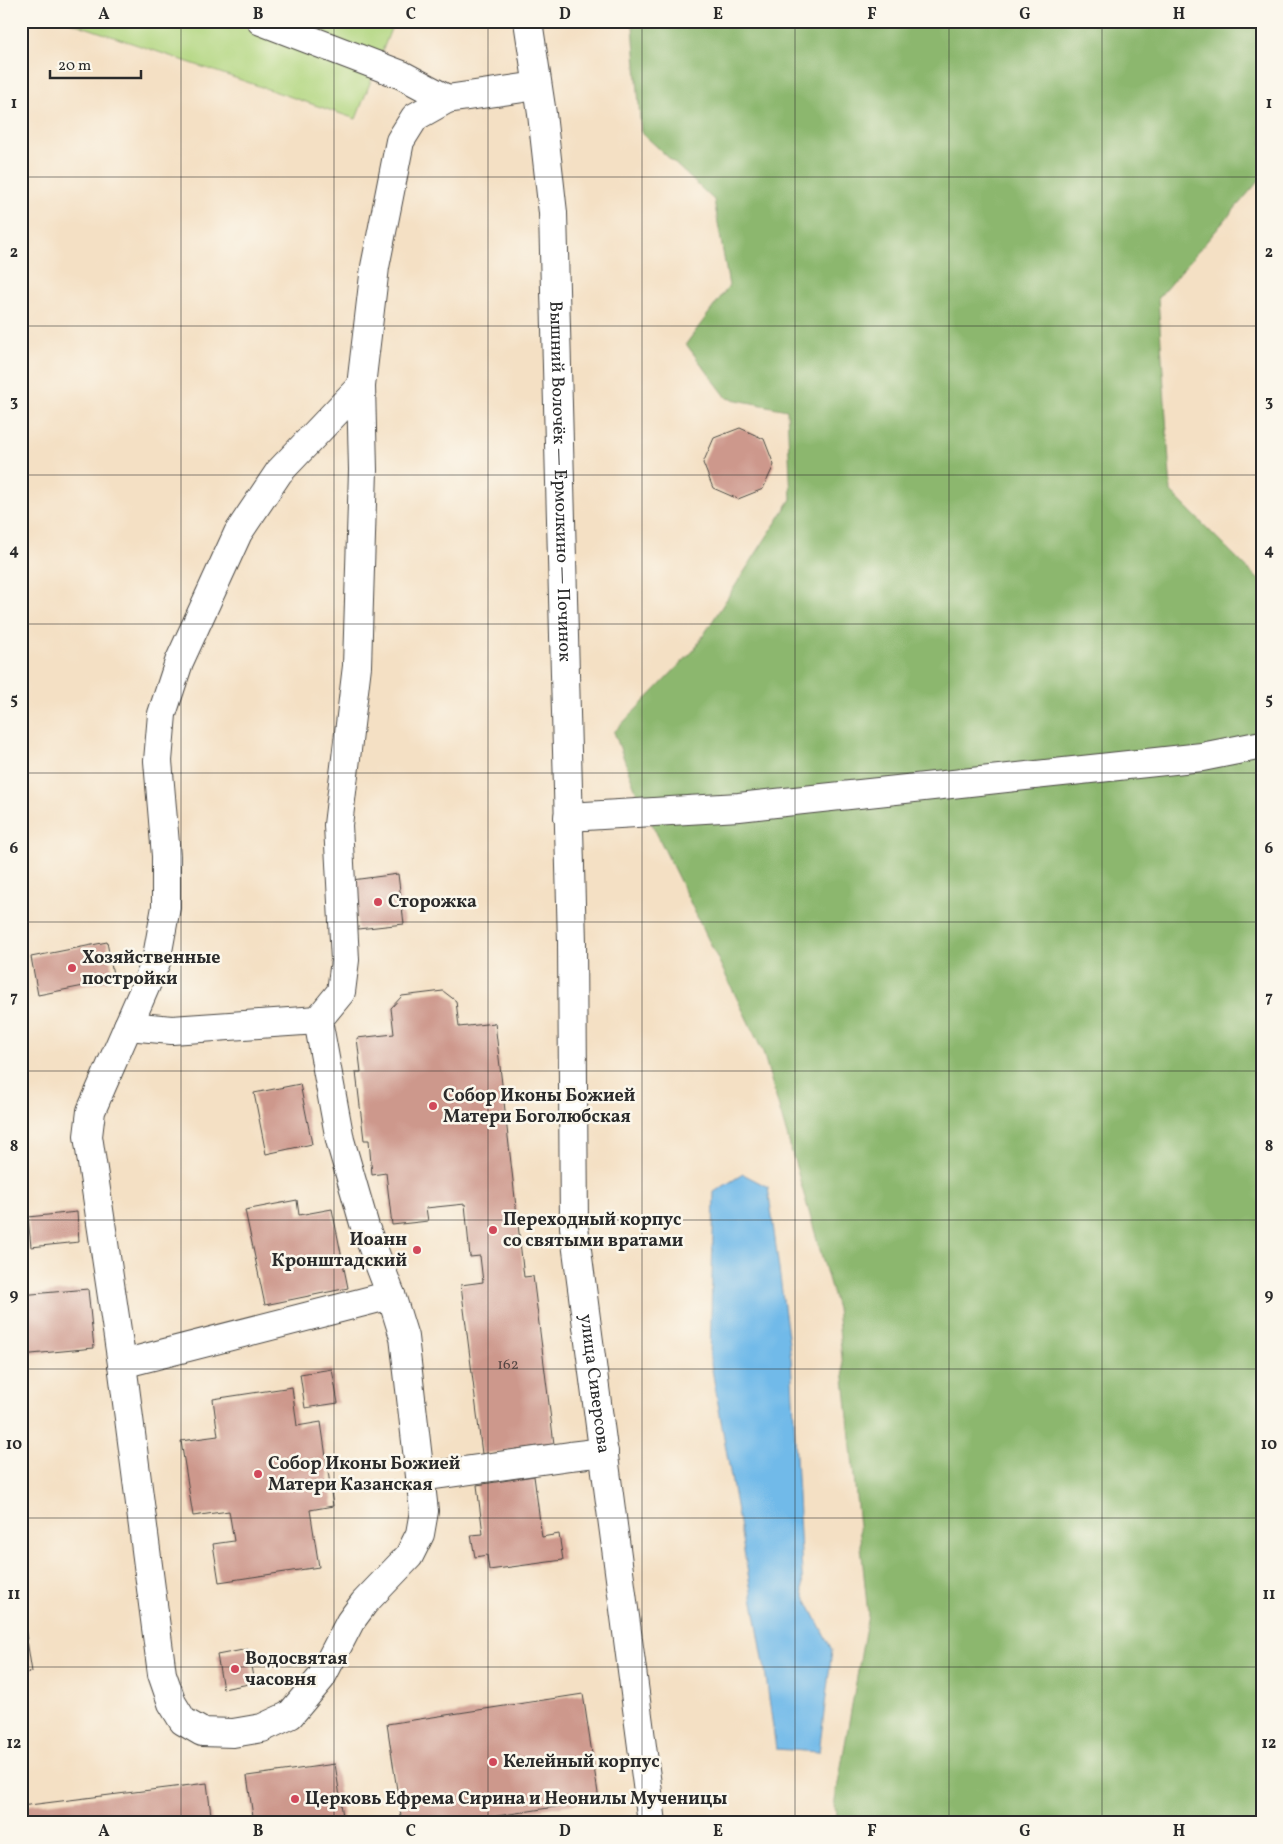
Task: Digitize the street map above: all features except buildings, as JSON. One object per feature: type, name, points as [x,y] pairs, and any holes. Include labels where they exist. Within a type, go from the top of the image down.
[{"type":"street","points":[[261,21],[402,76],[447,99]]},
{"type":"street","name":"Вышний Волочёк — Ермолкино — Починок","points":[[528,21],[542,114],[553,213],[572,943]]},
{"type":"street","points":[[128,1026],[172,1030],[318,1020],[341,992],[344,960],[338,825],[357,666],[363,470],[362,386],[375,267],[400,141],[415,117],[447,99],[537,86]]},
{"type":"street","points":[[318,1020],[340,1140],[365,1228],[404,1337],[424,1511],[420,1534],[408,1556],[350,1622],[321,1678],[290,1715],[262,1728],[233,1733],[202,1732],[183,1721],[172,1703],[162,1674],[122,1364],[88,1136],[91,1111],[156,962],[166,907],[166,856],[158,761],[162,714],[179,662],[238,533],[279,472],[362,386]]},
{"type":"street","points":[[568,817],[749,806],[1202,757],[1262,746]]},
{"type":"street","name":"улица Сиверсова","points":[[572,943],[574,1227],[652,1823]]},
{"type":"street","points":[[122,1364],[390,1295]]},
{"type":"street","points":[[421,1477],[604,1452]]},
{"type":"green space","points":[[67,21],[394,21],[356,119]]},
{"type":"green space","points":[[637,21],[1262,21],[1262,177],[1158,298],[1171,492],[1262,583],[1262,1823],[839,1823],[834,1806],[868,1615],[837,1309],[763,1052],[636,791],[614,732],[694,650],[791,499],[787,410],[727,398],[686,344],[729,286],[714,200],[641,132],[633,26]]},
{"type":"water","points":[[743,1174],[768,1187],[791,1359],[803,1593],[832,1650],[819,1752],[776,1749],[765,1670],[710,1358],[714,1192]]},
{"type":"place","name":"Сторожка","points":[[378,902]]},
{"type":"place","name":"Хозяйственные постройки","points":[[72,968]]},
{"type":"place","name":"Собор Иконы Божией Матери Боголюбская","points":[[433,1106]]},
{"type":"place","name":"Переходный корпус со святыми вратами","points":[[493,1230]]},
{"type":"place","name":"Иоанн Кронштадский","points":[[417,1250]]},
{"type":"place","name":"Собор Иконы Божией Матери Казанская","points":[[258,1474]]},
{"type":"place","name":"Водосвятая часовня","points":[[235,1669]]},
{"type":"place","name":"Келейный корпус","points":[[493,1762]]},
{"type":"place","name":"Церковь Ефрема Сирина и Неонилы Мученицы","points":[[295,1799]]}]
